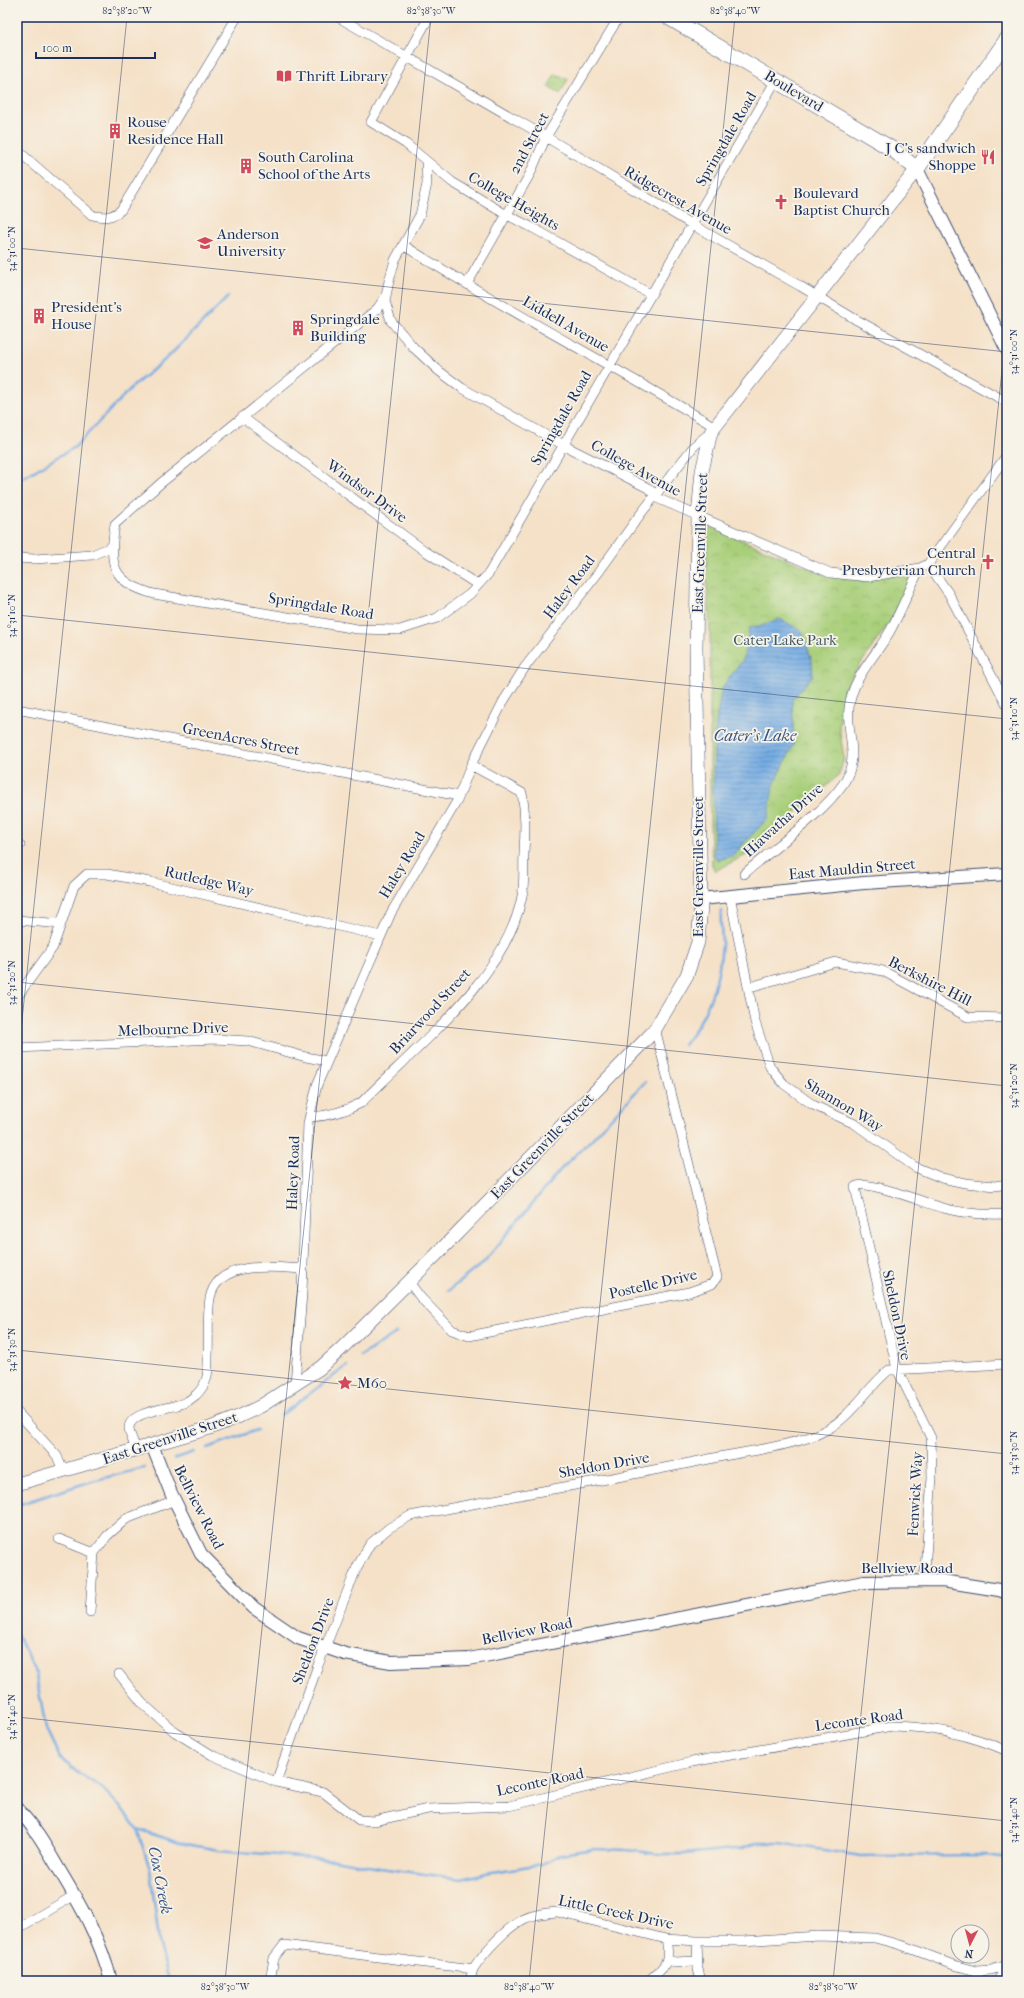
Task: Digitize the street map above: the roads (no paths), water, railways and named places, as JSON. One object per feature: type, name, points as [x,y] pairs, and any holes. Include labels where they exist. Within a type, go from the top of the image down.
[{"type":"main road","name":"Boulevard","points":[[668,17],[892,149],[917,169]]},
{"type":"main road","name":"East Greenville Street","points":[[17,1484],[210,1428],[261,1406],[320,1368],[409,1282],[655,1028],[687,975],[698,942],[701,898],[696,648],[698,515],[702,471],[713,430],[917,169],[1007,39]]},
{"type":"street","points":[[17,150],[92,215],[103,218],[113,216],[121,210],[237,17]]},
{"type":"street","name":"Ridgecrest Avenue","points":[[338,17],[546,137],[854,319],[1007,402]]},
{"type":"street","points":[[406,57],[429,17]]},
{"type":"street","name":"2nd Street","points":[[467,284],[505,214],[530,174],[546,137],[619,17]]},
{"type":"street","name":"College Heights","points":[[406,57],[371,122],[406,144],[452,182],[505,214],[533,228],[650,294]]},
{"type":"street","name":"Springdale Road","points":[[386,296],[377,309],[161,483],[115,524],[112,547],[115,569],[127,584],[140,590],[357,629],[400,630],[437,618],[470,594],[489,573],[608,365],[776,80]]},
{"type":"street","name":"College Avenue","points":[[426,161],[427,184],[420,215],[395,260],[386,301],[391,321],[409,343],[439,371],[462,388],[563,444],[648,488],[659,499],[830,573],[868,577],[924,566]]},
{"type":"street","points":[[917,169],[1007,350]]},
{"type":"street","name":"Liddell Avenue","points":[[403,245],[467,284],[608,365],[713,430]]},
{"type":"street","name":"Windsor Drive","points":[[242,417],[426,551],[478,585]]},
{"type":"street","name":"Haley Road","points":[[295,1384],[303,1269],[305,1184],[310,1116],[317,1085],[390,913],[459,796],[471,765],[503,702],[525,667],[694,446],[713,430]]},
{"type":"street","name":"Hiawatha Drive","points":[[744,874],[822,807],[842,785],[850,770],[854,757],[849,708],[853,692],[861,673],[890,632],[924,566],[1007,455]]},
{"type":"street","points":[[17,558],[92,555],[112,547]]},
{"type":"street","points":[[924,566],[949,594],[1007,705]]},
{"type":"street","name":"GreenAcres Street","points":[[17,709],[459,796]]},
{"type":"street","name":"Briarwood Street","points":[[310,1116],[329,1116],[346,1111],[361,1103],[461,1003],[495,961],[515,919],[522,895],[526,812],[522,793],[471,765]]},
{"type":"street","name":"Rutledge Way","points":[[17,997],[53,947],[74,886],[86,874],[106,874],[226,899],[381,936]]},
{"type":"street","name":"East Mauldin Street","points":[[701,898],[864,883],[1007,874]]},
{"type":"street","name":"Shannon Way","points":[[730,896],[750,987],[755,1022],[770,1067],[784,1084],[813,1105],[855,1124],[915,1167],[942,1178],[965,1183],[995,1186],[1007,1184]]},
{"type":"street","points":[[17,920],[61,924]]},
{"type":"street","name":"Berkshire Hill","points":[[750,987],[836,962],[883,971],[968,1017],[1007,1018]]},
{"type":"street","name":"Postelle Drive","points":[[409,1282],[421,1298],[452,1330],[470,1336],[689,1292],[712,1284],[717,1277],[655,1028]]},
{"type":"street","name":"Melbourne Drive","points":[[17,1048],[215,1039],[248,1041],[306,1057],[327,1061]]},
{"type":"street","name":"Sheldon Drive","points":[[276,1782],[325,1647],[357,1567],[370,1544],[389,1528],[410,1516],[690,1463],[802,1440],[826,1430],[844,1418],[878,1379],[889,1370],[897,1369],[854,1190],[856,1185],[861,1184],[885,1190],[943,1209],[970,1214],[1007,1214]]},
{"type":"street","points":[[136,1449],[129,1428],[132,1421],[141,1414],[186,1402],[196,1395],[208,1380],[210,1298],[216,1284],[225,1275],[236,1270],[274,1267],[303,1269]]},
{"type":"street","points":[[897,1369],[1007,1364]]},
{"type":"street","name":"Fenwick Way","points":[[897,1369],[931,1438],[932,1478],[924,1581]]},
{"type":"street","points":[[17,1412],[57,1456],[63,1471]]},
{"type":"street","name":"Bellview Road","points":[[152,1445],[175,1500],[201,1554],[254,1608],[298,1638],[345,1654],[391,1662],[469,1659],[864,1582],[942,1581],[992,1589],[1007,1593]]},
{"type":"street","points":[[90,1612],[94,1553],[107,1536],[126,1519],[175,1500]]},
{"type":"street","points":[[59,1539],[94,1553]]},
{"type":"street","name":"Leconte Road","points":[[119,1674],[142,1703],[175,1732],[212,1755],[276,1782],[324,1792],[359,1820],[374,1821],[428,1809],[509,1806],[692,1762],[892,1726],[920,1726],[948,1731],[975,1738],[1007,1751]]},
{"type":"street","points":[[17,1809],[34,1826],[75,1895],[99,1941],[111,1981]]},
{"type":"street","points":[[17,1929],[75,1895]]},
{"type":"street","name":"Little Creek Drive","points":[[473,1969],[487,1951],[506,1932],[523,1919],[542,1913],[557,1912],[666,1939],[743,1941],[818,1936],[875,1938],[904,1946],[954,1965],[976,1971],[991,1970],[1007,1964]]},
{"type":"street","points":[[648,1981],[665,1965],[667,1959],[666,1939]]},
{"type":"street","points":[[697,1941],[701,1981]]},
{"type":"street","points":[[270,1981],[274,1958],[284,1945],[473,1969],[470,1981]]},
{"type":"street","points":[[667,1959],[674,1962],[698,1962]]},
{"type":"street","points":[[997,1981],[1007,1968]]},
{"type":"street","points":[[976,1971],[981,1981]]},
{"type":"water","name":"Cater’s Lake","points":[[780,619],[802,631],[812,661],[813,675],[792,700],[794,744],[773,787],[768,818],[732,856],[718,860],[714,855],[713,773],[715,732],[721,693],[725,683],[743,660],[749,628],[764,625]]},
{"type":"waterway","points":[[17,481],[75,447],[132,387],[167,358],[228,297]]},
{"type":"waterway","points":[[684,1045],[699,1023],[715,985],[722,945],[721,911]]},
{"type":"waterway","points":[[448,1291],[484,1262],[561,1169],[591,1140],[645,1082]]},
{"type":"waterway","points":[[361,1356],[396,1333]]},
{"type":"waterway","points":[[281,1415],[347,1366]]},
{"type":"waterway","points":[[207,1448],[257,1430]]},
{"type":"waterway","points":[[174,1459],[194,1452]]},
{"type":"waterway","points":[[17,1505],[92,1481],[144,1468]]},
{"type":"waterway","name":"Cox Creek","points":[[17,1634],[35,1670],[46,1729],[60,1758],[78,1773],[101,1787],[123,1810],[137,1829],[150,1869],[159,1941],[169,1981]]},
{"type":"waterway","points":[[137,1829],[180,1843],[219,1850],[334,1860],[462,1879],[486,1873],[542,1864],[561,1854],[594,1849],[628,1850],[657,1854],[684,1854],[743,1848],[757,1843],[779,1843],[861,1856],[987,1855],[1007,1858]]},
{"type":"place","name":"Thrift Library","points":[[284,76]]},
{"type":"place","name":"Rouse Residence Hall","points":[[115,131]]},
{"type":"place","name":"J C's sandwich Shoppe","points":[[988,157]]},
{"type":"place","name":"South Carolina School of the Arts","points":[[246,166]]},
{"type":"place","name":"Boulevard Baptist Church","points":[[781,202]]},
{"type":"place","name":"Anderson University","points":[[205,243]]},
{"type":"place","name":"President's House","points":[[39,316]]},
{"type":"place","name":"Springdale Building","points":[[298,328]]},
{"type":"place","name":"Central Presbyterian Church","points":[[988,562]]},
{"type":"place","name":"M60","points":[[345,1383]]},
{"type":"park label","name":"Cater Lake Park","points":[[785,640]]}]
